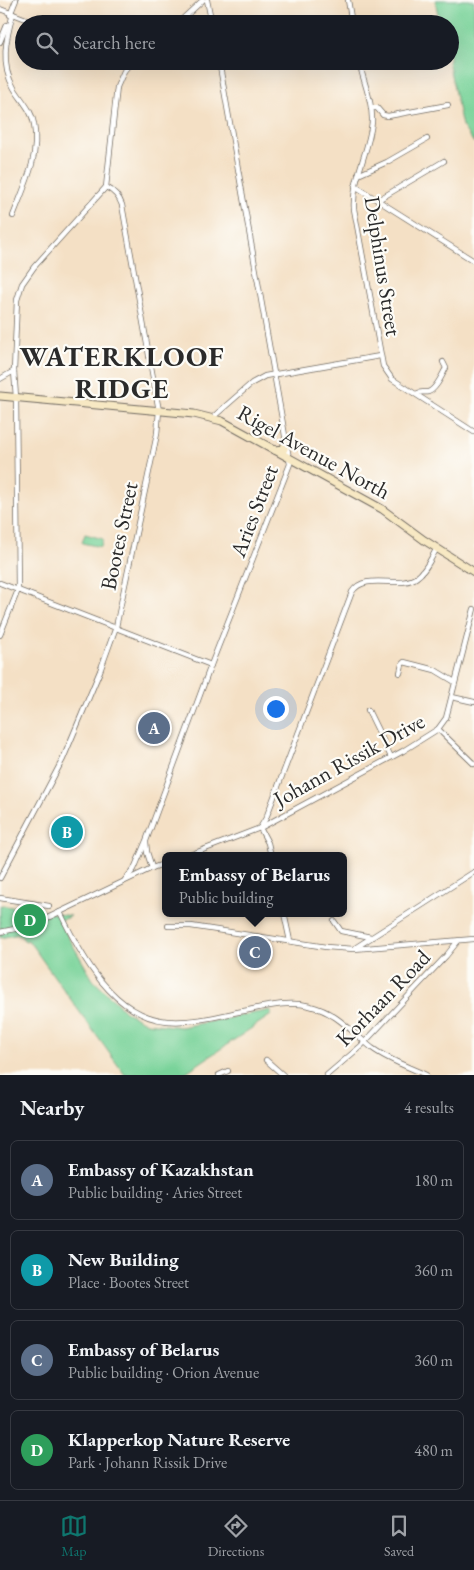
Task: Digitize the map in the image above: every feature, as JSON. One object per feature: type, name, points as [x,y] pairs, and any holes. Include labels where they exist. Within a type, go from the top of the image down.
[{"type":"main road","name":"Rigel Avenue North","points":[[0,396],[212,418],[227,424],[382,509],[474,572]]},
{"type":"main road","name":"Rigel Avenue North","points":[[0,400],[16,399]]},
{"type":"main road","points":[[275,450],[284,449],[286,440]]},
{"type":"street","points":[[12,216],[33,165],[35,140],[32,117],[25,103],[13,87],[5,59],[6,42],[16,0]]},
{"type":"street","points":[[187,15],[203,0]]},
{"type":"street","points":[[206,0],[210,15]]},
{"type":"street","points":[[348,0],[350,15]]},
{"type":"street","points":[[0,9],[15,15]]},
{"type":"street","points":[[0,42],[12,14]]},
{"type":"street","points":[[0,635],[18,590],[14,371],[17,300],[22,284],[34,267],[106,187],[116,92],[121,75],[125,70]]},
{"type":"street","name":"Aries Street","points":[[125,880],[134,869],[146,841],[211,665],[288,470],[290,458],[221,70]]},
{"type":"street","name":"Delphinus Street","points":[[361,70],[371,108],[372,120],[355,186],[354,209],[380,356],[385,370],[392,379],[474,432]]},
{"type":"street","points":[[371,108],[379,109],[385,116],[448,105]]},
{"type":"street","points":[[358,175],[387,162],[427,139]]},
{"type":"street","points":[[378,200],[444,161]]},
{"type":"street","points":[[355,186],[474,261]]},
{"type":"street","name":"Bootes Street","points":[[0,878],[63,759],[100,671],[116,627],[157,434],[158,411],[122,205],[115,192],[106,187]]},
{"type":"street","points":[[212,418],[252,383],[265,376],[380,356]]},
{"type":"street","points":[[416,394],[428,392],[434,387],[446,368],[444,362]]},
{"type":"street","points":[[0,380],[14,371]]},
{"type":"street","points":[[270,852],[268,843],[260,828],[266,818],[352,592],[357,585],[365,582],[406,581],[416,578],[437,548]]},
{"type":"street","points":[[0,583],[211,665]]},
{"type":"street","name":"Johann Rissik Drive","points":[[197,852],[260,828],[391,757],[438,729],[446,718],[474,609]]},
{"type":"street","points":[[400,673],[404,662],[435,670],[455,682]]},
{"type":"street","points":[[452,697],[474,702]]},
{"type":"street","points":[[368,710],[391,757]]},
{"type":"street","points":[[438,729],[474,764]]},
{"type":"street","points":[[146,841],[152,868]]},
{"type":"street","points":[[0,932],[32,925],[125,880],[162,864]]},
{"type":"street","points":[[354,949],[474,872]]},
{"type":"street","points":[[0,898],[49,906]]},
{"type":"street","points":[[60,912],[84,959],[97,977],[119,999],[143,1016],[168,1021],[186,1021],[277,1005],[305,1005],[330,1014],[384,1055],[425,1075]]},
{"type":"street","points":[[285,917],[290,941]]},
{"type":"street","points":[[334,921],[341,931],[371,937]]},
{"type":"street","points":[[168,926],[191,926],[354,949],[474,939]]},
{"type":"street","name":"Korhaan Road","points":[[327,1075],[365,1042],[458,941]]},
{"type":"street","points":[[266,1060],[283,1075]]},
{"type":"street","points":[[220,1075],[228,1071]]},
{"type":"green space","points":[[435,0],[474,0],[474,143],[462,126],[450,70],[459,70],[459,15],[438,15]]},
{"type":"green space","points":[[85,534],[103,539],[101,547],[82,543]]},
{"type":"green space","points":[[0,905],[71,916],[59,921],[93,980],[126,1012],[147,1023],[181,1027],[271,1010],[271,1015],[182,1075],[125,1075],[28,940],[25,941],[19,934],[0,938]]},
{"type":"place","name":"Embassy of Kazakhstan","points":[[154,728]]},
{"type":"place","name":"New Building","points":[[67,832]]},
{"type":"place","name":"Klapperkop Nature Reserve","points":[[30,920]]},
{"type":"place","name":"Embassy of Belarus","points":[[255,952]]},
{"type":"district","name":"WATERKLOOF RIDGE","points":[[122,372]]}]
